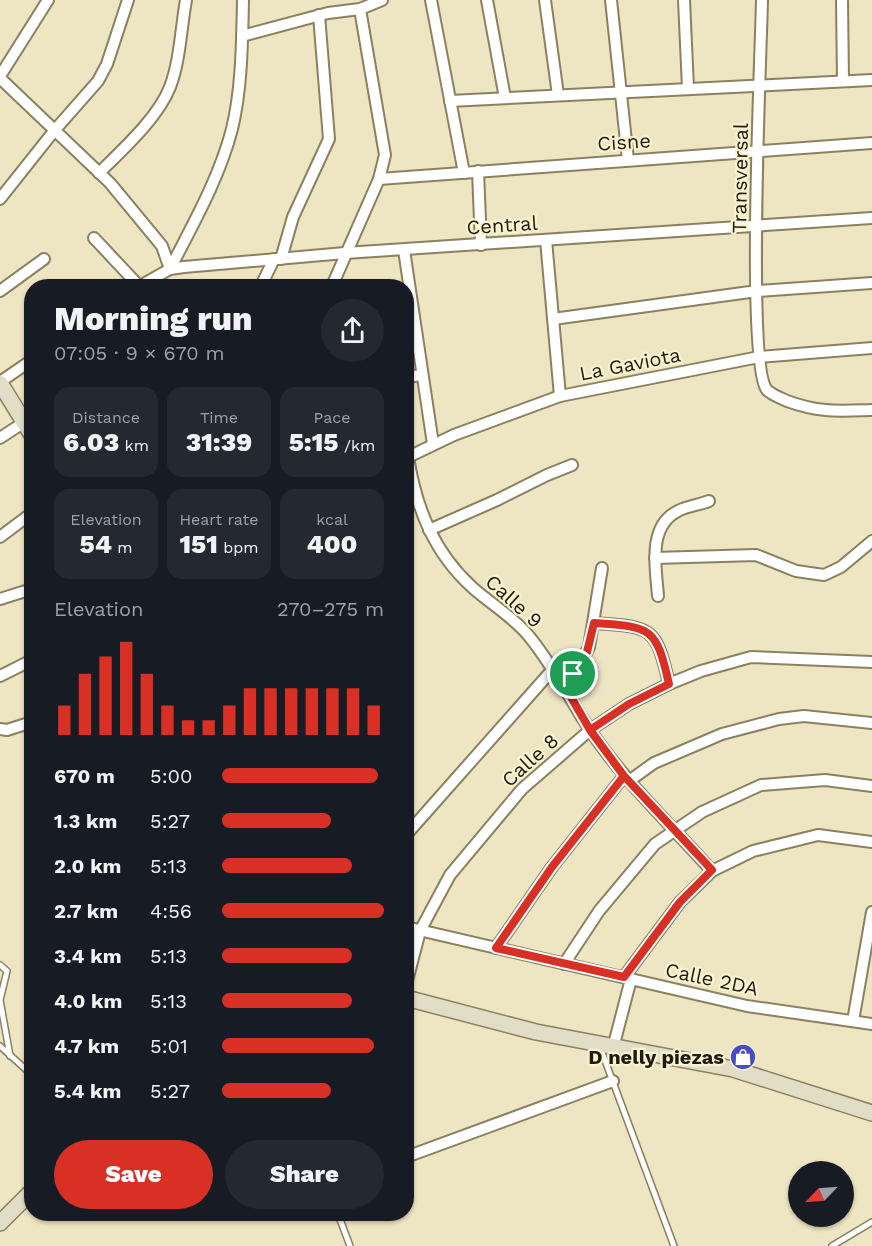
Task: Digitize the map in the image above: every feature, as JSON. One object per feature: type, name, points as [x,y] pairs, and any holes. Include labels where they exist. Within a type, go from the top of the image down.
[{"type":"main road","points":[[0,382],[24,418]]},
{"type":"main road","points":[[414,1000],[536,1032],[606,1047],[733,1069],[872,1113]]},
{"type":"main road","points":[[0,1223],[24,1199]]},
{"type":"street","points":[[48,0],[0,77],[110,183],[162,246],[170,269]]},
{"type":"street","points":[[0,199],[54,131],[98,81],[107,64],[128,0]]},
{"type":"street","points":[[99,173],[135,137],[156,111],[170,88],[186,0]]},
{"type":"street","points":[[170,269],[206,200],[231,129],[242,36],[243,0]]},
{"type":"street","points":[[242,36],[319,15],[360,9],[382,0]]},
{"type":"street","points":[[431,0],[464,173]]},
{"type":"street","points":[[487,0],[505,98]]},
{"type":"street","points":[[545,0],[558,95]]},
{"type":"street","points":[[611,0],[628,160]]},
{"type":"street","points":[[684,0],[688,88]]},
{"type":"street","name":"Transversal","points":[[762,0],[756,227],[759,357],[764,383],[767,390],[775,395],[818,411],[872,410]]},
{"type":"street","points":[[842,0],[843,81]]},
{"type":"street","points":[[335,279],[379,179],[385,155],[360,9]]},
{"type":"street","points":[[265,279],[277,259],[293,217],[329,139],[319,15]]},
{"type":"street","points":[[450,100],[872,80]]},
{"type":"street","name":"Cisne","points":[[379,179],[872,143]]},
{"type":"street","points":[[478,171],[481,244]]},
{"type":"street","name":"Central","points":[[150,279],[170,269],[345,253],[872,218]]},
{"type":"street","points":[[94,238],[132,279]]},
{"type":"street","points":[[546,240],[560,396]]},
{"type":"street","points":[[404,250],[407,279]]},
{"type":"street","points":[[0,291],[44,259]]},
{"type":"street","points":[[156,279],[157,275]]},
{"type":"street","points":[[553,319],[757,291],[872,283]]},
{"type":"street","points":[[414,333],[433,444]]},
{"type":"street","name":"La Gaviota","points":[[414,454],[433,444],[560,396],[759,357],[872,348]]},
{"type":"street","points":[[0,382],[24,366]]},
{"type":"street","points":[[414,376],[422,375]]},
{"type":"street","points":[[0,438],[24,427]]},
{"type":"street","points":[[429,530],[572,465]]},
{"type":"street","name":"Calle 9","points":[[414,494],[429,530],[458,573],[527,633],[554,668],[590,730],[627,778],[712,870]]},
{"type":"street","points":[[658,596],[655,558],[657,537],[664,522],[678,511],[709,501]]},
{"type":"street","points":[[0,537],[24,519]]},
{"type":"street","points":[[655,558],[756,555],[796,571],[810,575],[824,575],[841,567],[872,541]]},
{"type":"street","points":[[564,685],[587,652],[602,568]]},
{"type":"street","points":[[0,599],[24,592]]},
{"type":"street","points":[[594,623],[633,626],[654,636],[662,653],[669,684]]},
{"type":"street","name":"Calle 8","points":[[414,954],[420,931],[450,876],[501,813],[522,789],[590,730],[629,704],[702,671],[751,657],[872,662]]},
{"type":"street","points":[[0,676],[24,665]]},
{"type":"street","points":[[414,826],[554,668]]},
{"type":"street","points":[[496,948],[552,867],[627,778],[654,763],[722,734],[779,719],[804,716],[872,723]]},
{"type":"street","points":[[0,729],[7,730],[24,725]]},
{"type":"street","points":[[564,964],[599,911],[656,844],[702,812],[761,785],[825,780],[872,786]]},
{"type":"street","points":[[606,1047],[628,978],[680,902],[712,870],[753,851],[818,835],[872,842]]},
{"type":"street","points":[[853,1021],[872,912]]},
{"type":"street","name":"Calle 2DA","points":[[414,929],[747,1006],[872,1024]]},
{"type":"street","points":[[414,1154],[613,1081]]},
{"type":"lane","points":[[0,965],[7,971],[0,1000],[10,1056]]},
{"type":"lane","points":[[0,1046],[24,1068]]},
{"type":"lane","points":[[606,1047],[613,1081],[675,1246]]},
{"type":"lane","points":[[341,1221],[350,1246]]},
{"type":"lane","points":[[832,1246],[872,1222]]},
{"type":"place","name":"D nelly piezas","points":[[743,1057]]},
{"type":"route","points":[[573,674],[564,685],[590,730],[624,776],[552,867],[496,948],[624,977],[680,902],[712,870],[624,776],[590,730],[629,704],[669,684],[662,653],[654,636],[633,626],[594,623],[587,652],[573,674]]}]
